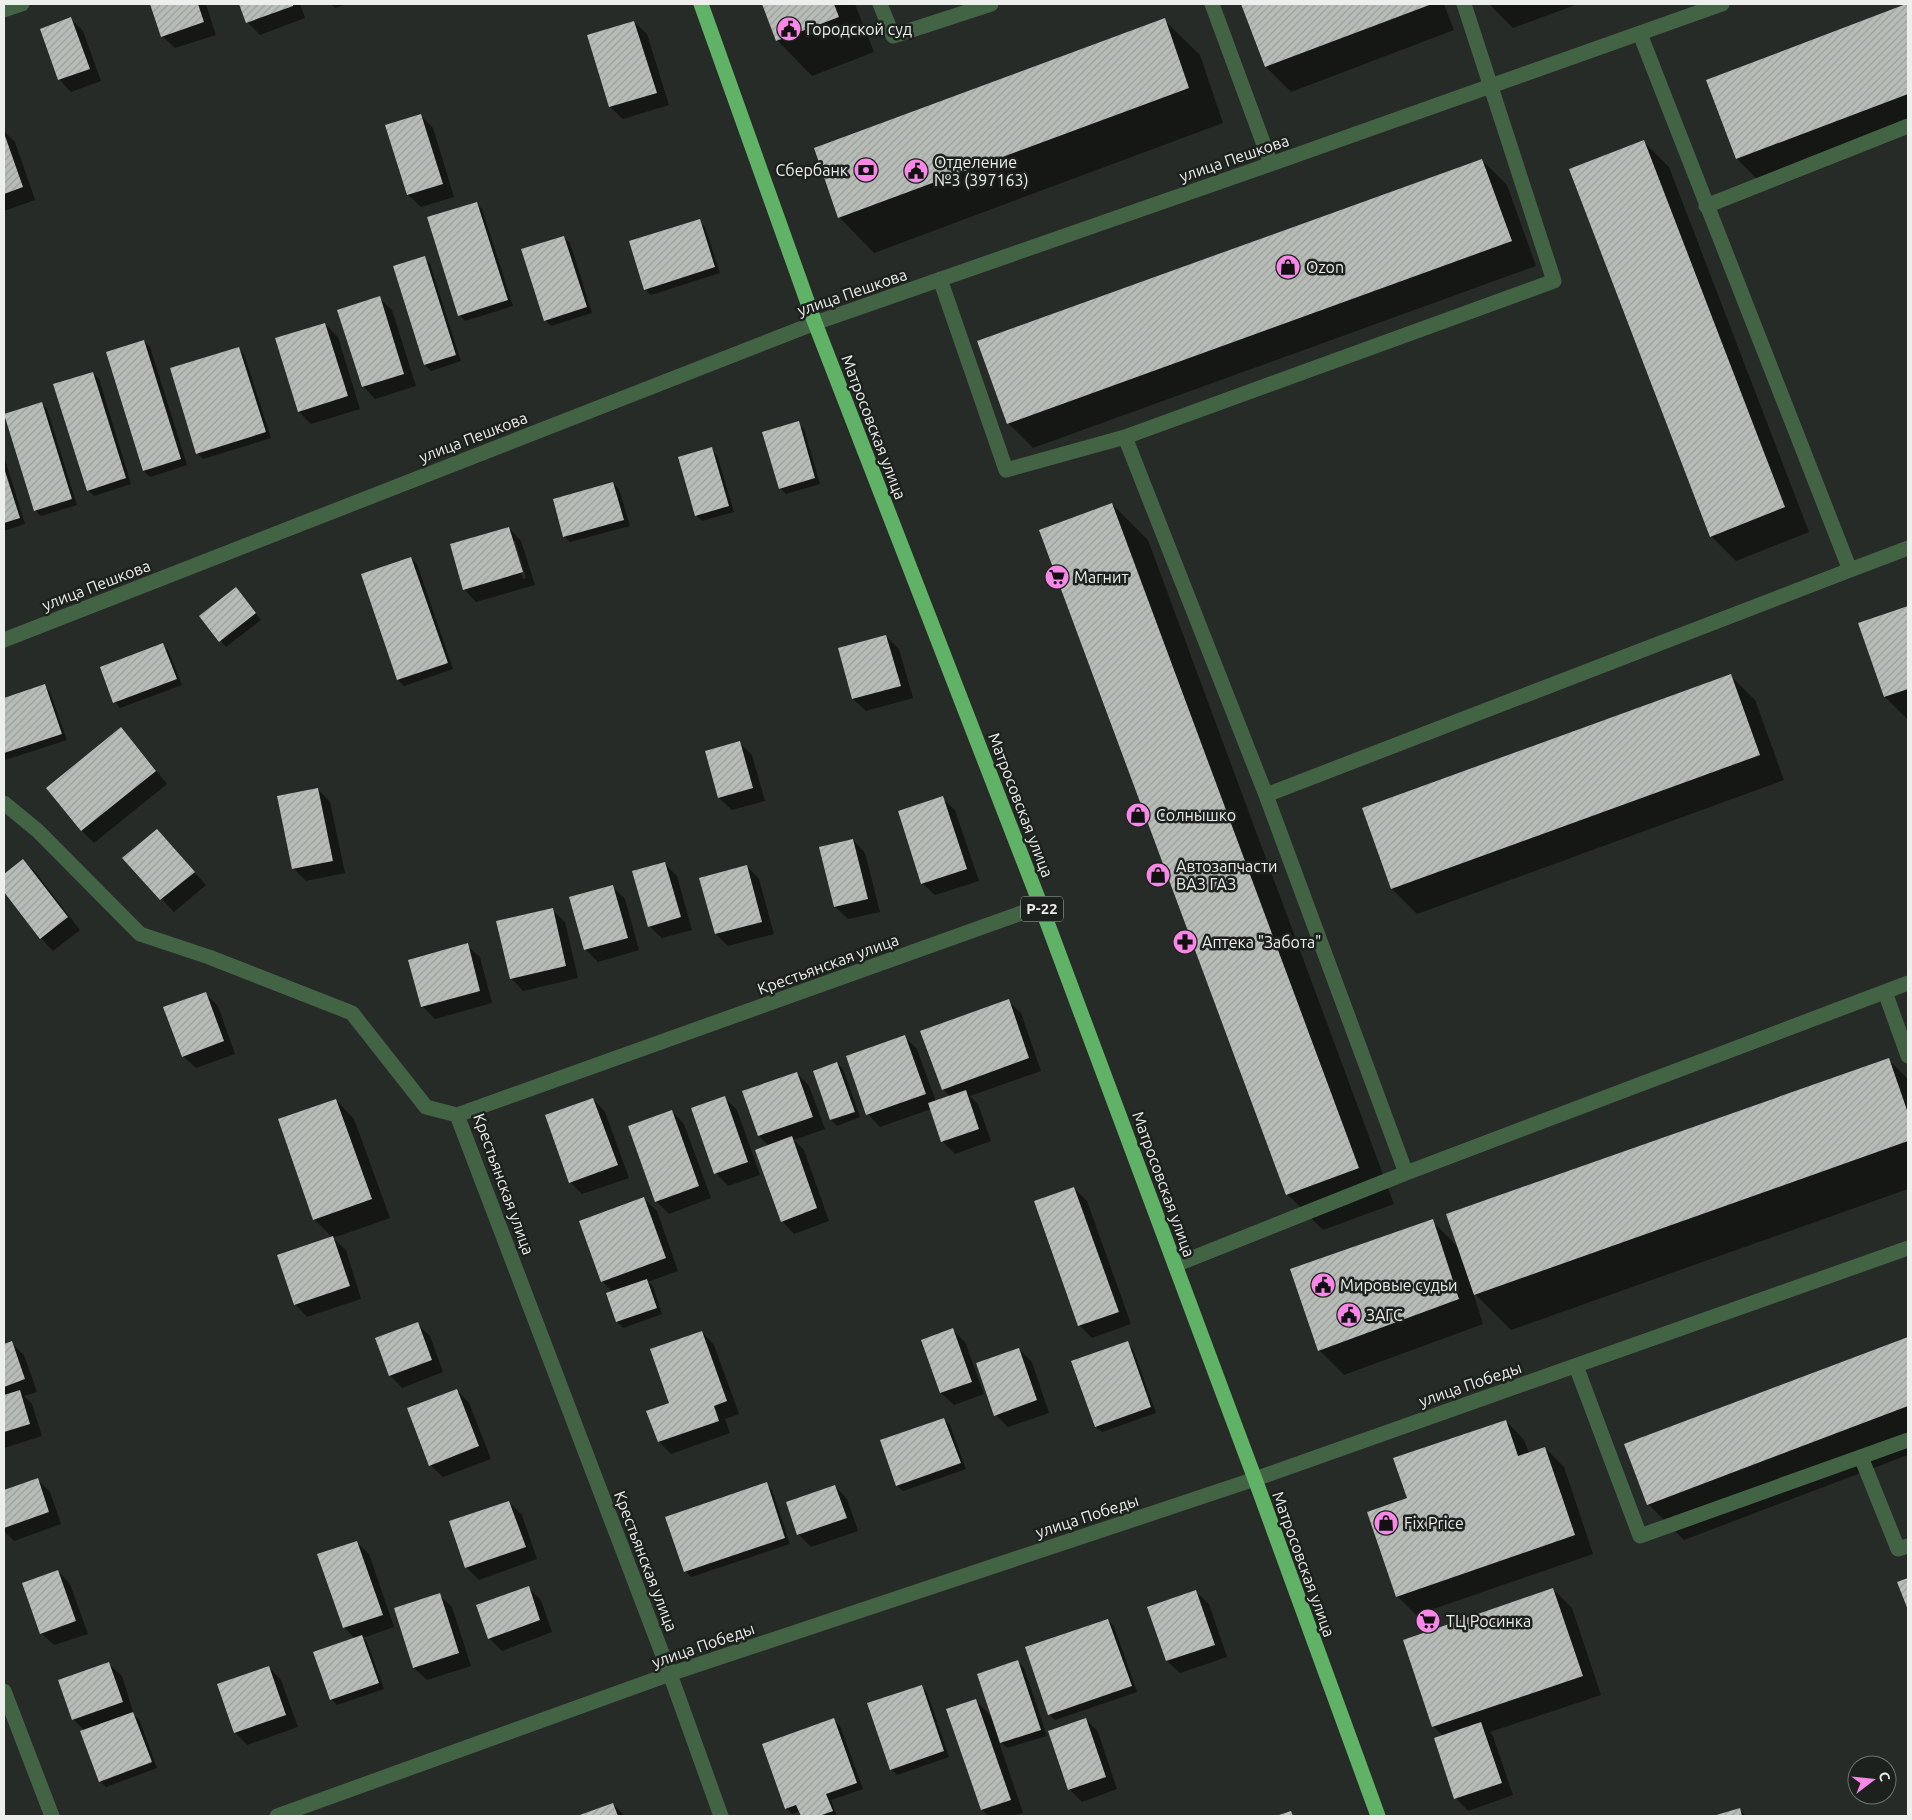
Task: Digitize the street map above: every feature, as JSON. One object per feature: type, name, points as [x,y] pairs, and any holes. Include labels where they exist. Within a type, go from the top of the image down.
[{"type":"highway","name":"Матросовская улица","points":[[701,4],[815,323],[1041,906],[1176,1265],[1378,1816]]},
{"type":"street","points":[[4,10],[22,4]]},
{"type":"street","points":[[880,4],[893,36],[991,4]]},
{"type":"street","points":[[1212,4],[1271,164]]},
{"type":"street","points":[[940,279],[1006,470],[1126,438],[1554,281],[1464,4]]},
{"type":"street","name":"улица Пешкова","points":[[4,640],[815,323],[1722,4]]},
{"type":"street","points":[[1640,34],[1850,570]]},
{"type":"street","points":[[1706,206],[1908,126]]},
{"type":"street","points":[[1126,438],[1266,795],[1406,1173]]},
{"type":"street","points":[[1266,795],[1908,548]]},
{"type":"street","points":[[4,803],[38,831],[140,934],[235,967],[352,1013],[426,1107],[457,1115]]},
{"type":"street","name":"Крестьянская улица","points":[[721,1816],[670,1674],[457,1115],[1041,906]]},
{"type":"street","points":[[1176,1265],[1406,1173],[1908,984]]},
{"type":"street","points":[[1885,992],[1908,1056]]},
{"type":"street","name":"улица Победы","points":[[277,1816],[670,1674],[1255,1479],[1908,1248]]},
{"type":"street","points":[[1576,1366],[1640,1536],[1908,1440]]},
{"type":"street","points":[[1862,1457],[1898,1549],[1908,1546]]},
{"type":"street","points":[[4,1692],[52,1816]]},
{"type":"building","points":[[150,4],[198,4],[204,22],[161,37]]},
{"type":"building","points":[[239,4],[293,4],[293,6],[246,23]]},
{"type":"building","name":"Городской суд","points":[[762,4],[834,4],[839,17],[776,41]]},
{"type":"building","points":[[1241,4],[1432,4],[1265,67]]},
{"type":"building","points":[[1908,4],[1908,94],[1736,159],[1706,80]]},
{"type":"building","points":[[71,17],[90,69],[58,80],[40,29]]},
{"type":"building","points":[[1165,18],[1189,88],[838,218],[814,148]]},
{"type":"building","points":[[634,21],[657,93],[609,107],[587,35]]},
{"type":"building","points":[[421,114],[443,184],[407,195],[385,125]]},
{"type":"building","points":[[4,133],[23,187],[4,194]]},
{"type":"building","points":[[1644,140],[1785,507],[1710,537],[1569,169]]},
{"type":"building","points":[[1482,159],[1512,241],[1007,424],[977,341]]},
{"type":"building","points":[[477,202],[508,300],[458,316],[427,217]]},
{"type":"building","points":[[700,219],[715,267],[644,290],[629,241]]},
{"type":"building","points":[[564,236],[587,307],[544,321],[521,249]]},
{"type":"building","points":[[425,256],[456,355],[424,365],[393,266]]},
{"type":"building","points":[[380,296],[404,374],[362,387],[337,310]]},
{"type":"building","points":[[325,323],[348,396],[298,412],[275,338]]},
{"type":"building","points":[[144,340],[181,459],[143,471],[106,352]]},
{"type":"building","points":[[239,347],[266,432],[196,454],[170,368]]},
{"type":"building","points":[[93,372],[126,478],[87,491],[53,384]]},
{"type":"building","points":[[42,402],[72,499],[34,511],[4,414]]},
{"type":"building","points":[[799,421],[815,478],[779,489],[762,432]]},
{"type":"building","points":[[712,447],[729,506],[695,516],[678,457]]},
{"type":"building","points":[[4,468],[20,518],[4,523]]},
{"type":"building","points":[[613,482],[624,520],[563,537],[553,499]]},
{"type":"building","points":[[1112,503],[1359,1168],[1286,1195],[1039,530]]},
{"type":"building","points":[[509,527],[523,572],[463,590],[450,544]]},
{"type":"building","points":[[411,557],[448,663],[397,680],[361,574]]},
{"type":"building","points":[[236,587],[256,613],[219,642],[199,616]]},
{"type":"building","points":[[1908,606],[1908,689],[1884,697],[1858,623]]},
{"type":"building","points":[[886,635],[901,686],[852,699],[838,648]]},
{"type":"building","points":[[163,643],[177,679],[113,703],[100,667]]},
{"type":"building","points":[[1731,674],[1760,755],[1391,889],[1362,808]]},
{"type":"building","points":[[45,684],[62,734],[4,753],[4,698]]},
{"type":"building","points":[[121,727],[156,771],[81,831],[46,788]]},
{"type":"building","points":[[740,741],[753,788],[718,798],[705,751]]},
{"type":"building","points":[[318,788],[333,861],[292,869],[277,796]]},
{"type":"building","points":[[943,796],[967,869],[921,884],[898,811]]},
{"type":"building","points":[[157,829],[195,872],[160,900],[122,858]]},
{"type":"building","points":[[853,839],[868,899],[834,907],[819,847]]},
{"type":"building","points":[[23,859],[68,917],[40,939],[4,892],[4,874]]},
{"type":"building","points":[[665,862],[681,917],[648,927],[632,871]]},
{"type":"building","points":[[747,865],[762,922],[715,934],[699,878]]},
{"type":"building","points":[[613,885],[628,938],[584,950],[569,897]]},
{"type":"building","points":[[553,908],[566,966],[510,979],[496,921]]},
{"type":"building","points":[[468,943],[480,991],[421,1007],[408,960]]},
{"type":"building","points":[[206,992],[224,1041],[182,1057],[163,1007]]},
{"type":"building","points":[[1009,999],[1029,1058],[942,1090],[920,1031]]},
{"type":"building","points":[[905,1035],[926,1094],[866,1115],[846,1056]]},
{"type":"building","points":[[1889,1058],[1908,1113],[1908,1141],[1474,1295],[1446,1214]]},
{"type":"building","points":[[837,1062],[855,1112],[830,1120],[813,1071]]},
{"type":"building","points":[[797,1072],[813,1117],[758,1136],[742,1091]]},
{"type":"building","points":[[966,1090],[979,1129],[941,1142],[928,1103]]},
{"type":"building","points":[[725,1096],[748,1162],[714,1174],[691,1108]]},
{"type":"building","points":[[593,1098],[618,1165],[569,1183],[545,1115]]},
{"type":"building","points":[[336,1099],[372,1199],[313,1220],[278,1119]]},
{"type":"building","points":[[672,1110],[699,1186],[655,1202],[628,1126]]},
{"type":"building","points":[[792,1136],[817,1208],[781,1222],[755,1150]]},
{"type":"building","points":[[1074,1187],[1119,1312],[1078,1326],[1034,1201]]},
{"type":"building","points":[[644,1197],[666,1258],[601,1282],[579,1221]]},
{"type":"building","points":[[1433,1219],[1459,1299],[1318,1351],[1290,1269]]},
{"type":"building","points":[[333,1236],[350,1286],[294,1305],[277,1255]]},
{"type":"building","points":[[647,1279],[657,1308],[616,1322],[606,1293]]},
{"type":"building","points":[[418,1322],[432,1360],[389,1376],[375,1338]]},
{"type":"building","points":[[953,1328],[972,1382],[940,1393],[921,1340]]},
{"type":"building","points":[[702,1331],[727,1401],[714,1406],[719,1421],[658,1442],[646,1411],[669,1403],[650,1349]]},
{"type":"building","points":[[1908,1337],[1908,1406],[1647,1505],[1624,1444]]},
{"type":"building","points":[[12,1341],[25,1379],[4,1387],[4,1344]]},
{"type":"building","points":[[1128,1341],[1151,1407],[1095,1427],[1071,1361]]},
{"type":"building","points":[[1019,1348],[1037,1400],[994,1416],[976,1363]]},
{"type":"building","points":[[457,1389],[479,1446],[429,1466],[407,1408]]},
{"type":"building","points":[[20,1390],[30,1424],[4,1432],[4,1395]]},
{"type":"building","points":[[944,1418],[961,1463],[896,1486],[880,1440]]},
{"type":"building","points":[[1506,1420],[1518,1456],[1545,1447],[1575,1535],[1396,1597],[1367,1512],[1407,1498],[1393,1458]]},
{"type":"building","points":[[38,1478],[49,1512],[4,1528],[4,1490]]},
{"type":"building","points":[[767,1482],[785,1538],[684,1572],[665,1517]]},
{"type":"building","points":[[835,1485],[847,1518],[797,1535],[786,1502]]},
{"type":"building","points":[[509,1501],[526,1547],[465,1568],[449,1521]]},
{"type":"building","points":[[357,1541],[383,1615],[343,1628],[317,1554]]},
{"type":"building","points":[[58,1570],[76,1621],[40,1634],[22,1583]]},
{"type":"building","points":[[1908,1578],[1908,1610],[1897,1582]]},
{"type":"building","points":[[529,1586],[540,1620],[488,1639],[476,1605]]},
{"type":"building","points":[[1553,1588],[1583,1676],[1432,1727],[1403,1640]]},
{"type":"building","points":[[1196,1590],[1215,1645],[1166,1661],[1147,1607]]},
{"type":"building","points":[[440,1593],[459,1653],[413,1668],[394,1608]]},
{"type":"building","points":[[1108,1619],[1132,1686],[1048,1715],[1025,1647]]},
{"type":"building","points":[[362,1635],[379,1683],[330,1700],[313,1652]]},
{"type":"building","points":[[1018,1660],[1041,1730],[1000,1743],[977,1674]]},
{"type":"building","points":[[109,1662],[123,1702],[72,1720],[58,1680]]},
{"type":"building","points":[[269,1666],[286,1715],[234,1733],[217,1684]]},
{"type":"building","points":[[922,1685],[944,1751],[890,1770],[867,1703]]},
{"type":"building","points":[[976,1699],[1011,1800],[981,1810],[946,1709]]},
{"type":"building","points":[[133,1712],[152,1762],[99,1782],[80,1731]]},
{"type":"building","points":[[834,1718],[857,1783],[826,1794],[833,1811],[819,1816],[801,1816],[796,1805],[785,1809],[762,1744]]},
{"type":"building","points":[[1086,1718],[1106,1777],[1068,1790],[1048,1731]]},
{"type":"building","points":[[1481,1722],[1502,1783],[1454,1799],[1434,1738]]},
{"type":"building","points":[[613,1803],[618,1816],[577,1816]]},
{"type":"building","points":[[1740,1808],[1742,1816],[1713,1816]]},
{"type":"building","points":[[1291,1811],[1293,1816],[1276,1816]]},
{"type":"place","name":"Городской суд","points":[[789,29]]},
{"type":"place","name":"Сбербанк","points":[[866,170]]},
{"type":"place","name":"Отделение №3 (397163)","points":[[916,171]]},
{"type":"place","name":"Ozon","points":[[1288,267]]},
{"type":"place","name":"Магнит","points":[[1057,577]]},
{"type":"place","name":"Солнышко","points":[[1138,815]]},
{"type":"place","name":"Автозапчасти ВАЗ ГАЗ","points":[[1158,875]]},
{"type":"place","name":"Аптека \"Забота\"","points":[[1185,942]]},
{"type":"place","name":"Мировые судьи","points":[[1323,1285]]},
{"type":"place","name":"ЗАГС","points":[[1349,1315]]},
{"type":"place","name":"Fix Price","points":[[1386,1523]]},
{"type":"place","name":"ТЦ Росинка","points":[[1428,1621]]}]
